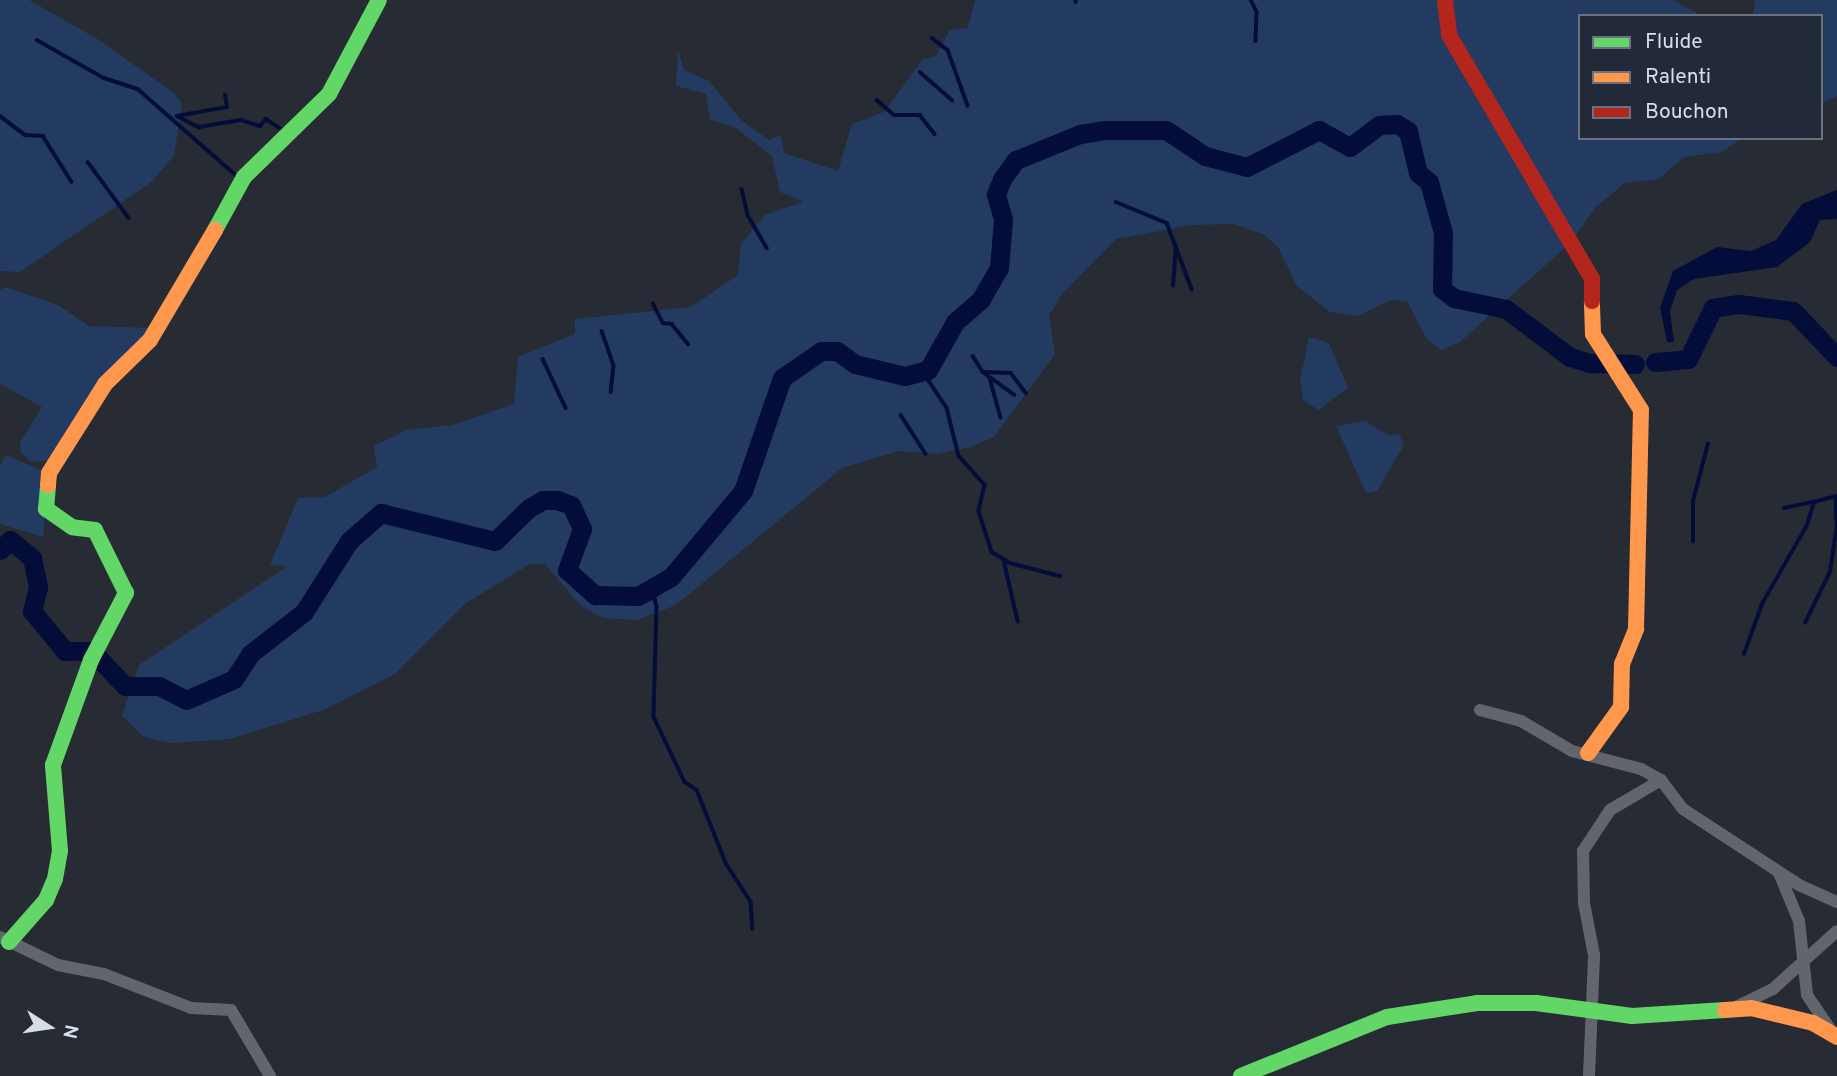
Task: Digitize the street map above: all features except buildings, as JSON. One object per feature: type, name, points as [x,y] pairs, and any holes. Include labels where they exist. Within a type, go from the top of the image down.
[{"type":"street","points":[[270,1076],[231,1010],[191,1008],[104,974],[58,965],[4,940],[46,901],[55,879],[60,851],[53,765],[91,660],[118,617],[126,593],[96,530],[72,527],[46,509],[49,473],[105,384],[150,340],[178,298],[244,177],[329,94],[379,0]]},
{"type":"street","points":[[1445,0],[1449,35],[1592,279],[1593,334],[1641,410],[1636,629],[1622,664],[1620,707],[1588,753]]},
{"type":"street","points":[[1480,710],[1521,721],[1572,751],[1588,753],[1661,780],[1684,809],[1777,871],[1837,902]]},
{"type":"street","points":[[1589,1076],[1595,1011],[1583,850],[1610,810],[1661,780]]},
{"type":"street","points":[[1777,871],[1793,900],[1807,995],[1837,1037]]},
{"type":"street","points":[[1734,1008],[1773,989],[1804,964],[1837,931]]},
{"type":"street","points":[[1241,1076],[1387,1017],[1477,1003],[1536,1003],[1666,1016],[1734,1008],[1775,1012],[1837,1037]]},
{"type":"shaded area","points":[[0,0],[29,0],[99,40],[174,93],[182,104],[174,156],[151,182],[20,272],[0,271]]},
{"type":"shaded area","points":[[975,0],[1673,0],[1698,14],[1578,14],[1578,140],[1739,140],[1722,152],[1684,157],[1659,179],[1625,183],[1596,207],[1570,243],[1460,342],[1441,350],[1427,339],[1407,301],[1391,300],[1357,316],[1330,312],[1297,286],[1278,247],[1263,234],[1234,224],[1192,225],[1116,239],[1062,294],[1049,316],[1055,354],[994,437],[970,447],[936,454],[899,451],[842,468],[676,605],[637,620],[603,618],[581,606],[545,564],[530,564],[466,603],[395,674],[326,709],[230,739],[171,743],[144,737],[122,716],[139,665],[288,566],[270,565],[298,498],[325,497],[377,467],[374,446],[407,430],[452,425],[514,404],[518,357],[575,334],[575,319],[691,307],[738,275],[741,244],[765,215],[804,202],[780,192],[772,156],[733,126],[710,120],[706,94],[676,86],[678,50],[684,70],[709,81],[742,121],[769,140],[781,135],[784,153],[838,171],[852,124],[884,112],[923,59],[936,56],[950,30],[968,28]]},
{"type":"shaded area","points":[[1755,0],[1837,0],[1837,96],[1823,103],[1823,14],[1753,14]]},
{"type":"shaded area","points":[[1837,190],[1837,219],[1820,220],[1810,242],[1777,267],[1694,279],[1677,290],[1670,311],[1674,342],[1667,342],[1660,308],[1673,271],[1717,247],[1751,251],[1776,240],[1802,204]]},
{"type":"shaded area","points":[[5,287],[58,305],[89,326],[153,328],[55,460],[31,462],[21,452],[20,443],[42,407],[0,384],[0,290]]},
{"type":"shaded area","points":[[1309,337],[1329,343],[1348,388],[1318,410],[1303,400],[1300,381]]},
{"type":"shaded area","points":[[1365,421],[1388,435],[1399,434],[1404,445],[1377,491],[1366,493],[1336,426]]},
{"type":"shaded area","points":[[6,455],[49,473],[43,537],[0,524],[0,466]]},
{"type":"waterway","points":[[1251,0],[1257,12],[1256,41]]},
{"type":"waterway","points":[[932,38],[948,50],[968,106]]},
{"type":"waterway","points":[[37,40],[104,78],[138,89],[237,176]]},
{"type":"waterway","points":[[920,72],[952,100]]},
{"type":"waterway","points":[[177,116],[227,107],[225,95]]},
{"type":"waterway","points":[[877,100],[894,115],[920,115],[935,134]]},
{"type":"waterway","points":[[0,116],[25,135],[43,136],[72,182]]},
{"type":"waterway","points":[[177,116],[199,127],[241,120],[260,126],[266,119],[283,130]]},
{"type":"waterway","points":[[0,550],[10,540],[32,558],[38,587],[32,611],[65,651],[92,651],[125,686],[159,686],[186,700],[234,679],[250,654],[304,612],[349,541],[381,513],[495,541],[529,508],[543,500],[557,500],[571,505],[582,529],[567,570],[595,595],[638,596],[671,577],[743,491],[782,378],[821,351],[837,351],[855,364],[905,376],[928,370],[955,322],[981,299],[999,268],[1003,219],[996,194],[1002,179],[1016,160],[1080,134],[1106,130],[1166,130],[1205,156],[1247,167],[1319,130],[1350,147],[1379,125],[1397,124],[1408,131],[1418,173],[1429,182],[1443,233],[1442,289],[1454,298],[1506,309],[1570,357],[1590,363],[1635,364]]},
{"type":"waterway","points":[[88,162],[129,218]]},
{"type":"waterway","points":[[742,189],[748,215],[767,248]]},
{"type":"waterway","points":[[1116,202],[1167,223],[1192,289]]},
{"type":"waterway","points":[[1173,286],[1176,246]]},
{"type":"waterway","points":[[653,303],[663,323],[672,324],[688,344]]},
{"type":"waterway","points":[[1655,362],[1688,359],[1713,308],[1739,304],[1793,311],[1837,357]]},
{"type":"waterway","points":[[602,331],[614,365],[611,392]]},
{"type":"waterway","points":[[973,356],[983,372],[1011,373],[1026,393]]},
{"type":"waterway","points":[[543,359],[566,408]]},
{"type":"waterway","points":[[923,372],[947,408],[959,456],[985,485],[979,511],[992,552],[1010,563],[1060,576]]},
{"type":"waterway","points":[[983,372],[1015,395]]},
{"type":"waterway","points":[[990,378],[1001,418]]},
{"type":"waterway","points":[[901,415],[926,454]]},
{"type":"waterway","points":[[1693,542],[1693,501],[1708,444]]},
{"type":"waterway","points":[[1836,496],[1837,522]]},
{"type":"waterway","points":[[1744,654],[1762,604],[1807,525],[1814,502],[1837,496]]},
{"type":"waterway","points":[[1784,508],[1813,502]]},
{"type":"waterway","points":[[1805,623],[1830,572],[1837,525]]},
{"type":"waterway","points":[[1004,560],[1018,621]]},
{"type":"waterway","points":[[643,594],[655,599],[657,607],[654,717],[685,782],[697,790],[726,863],[751,902],[753,929]]},
{"type":"traffic: fast","points":[[215,230],[244,177],[329,94],[379,0]]},
{"type":"traffic: fast","points":[[9,942],[46,900],[55,879],[60,851],[53,765],[91,660],[126,593],[95,530],[72,527],[46,509],[48,485]]},
{"type":"traffic: fast","points":[[1241,1076],[1387,1017],[1477,1003],[1536,1003],[1632,1016],[1725,1010]]},
{"type":"traffic: slow","points":[[48,485],[49,473],[105,384],[150,340],[215,230]]},
{"type":"traffic: slow","points":[[1588,753],[1621,707],[1622,664],[1636,629],[1641,410],[1593,334],[1592,301]]},
{"type":"traffic: slow","points":[[1725,1010],[1751,1008],[1813,1023],[1837,1037]]},
{"type":"traffic: jam","points":[[1445,0],[1449,35],[1592,279],[1592,301]]}]
